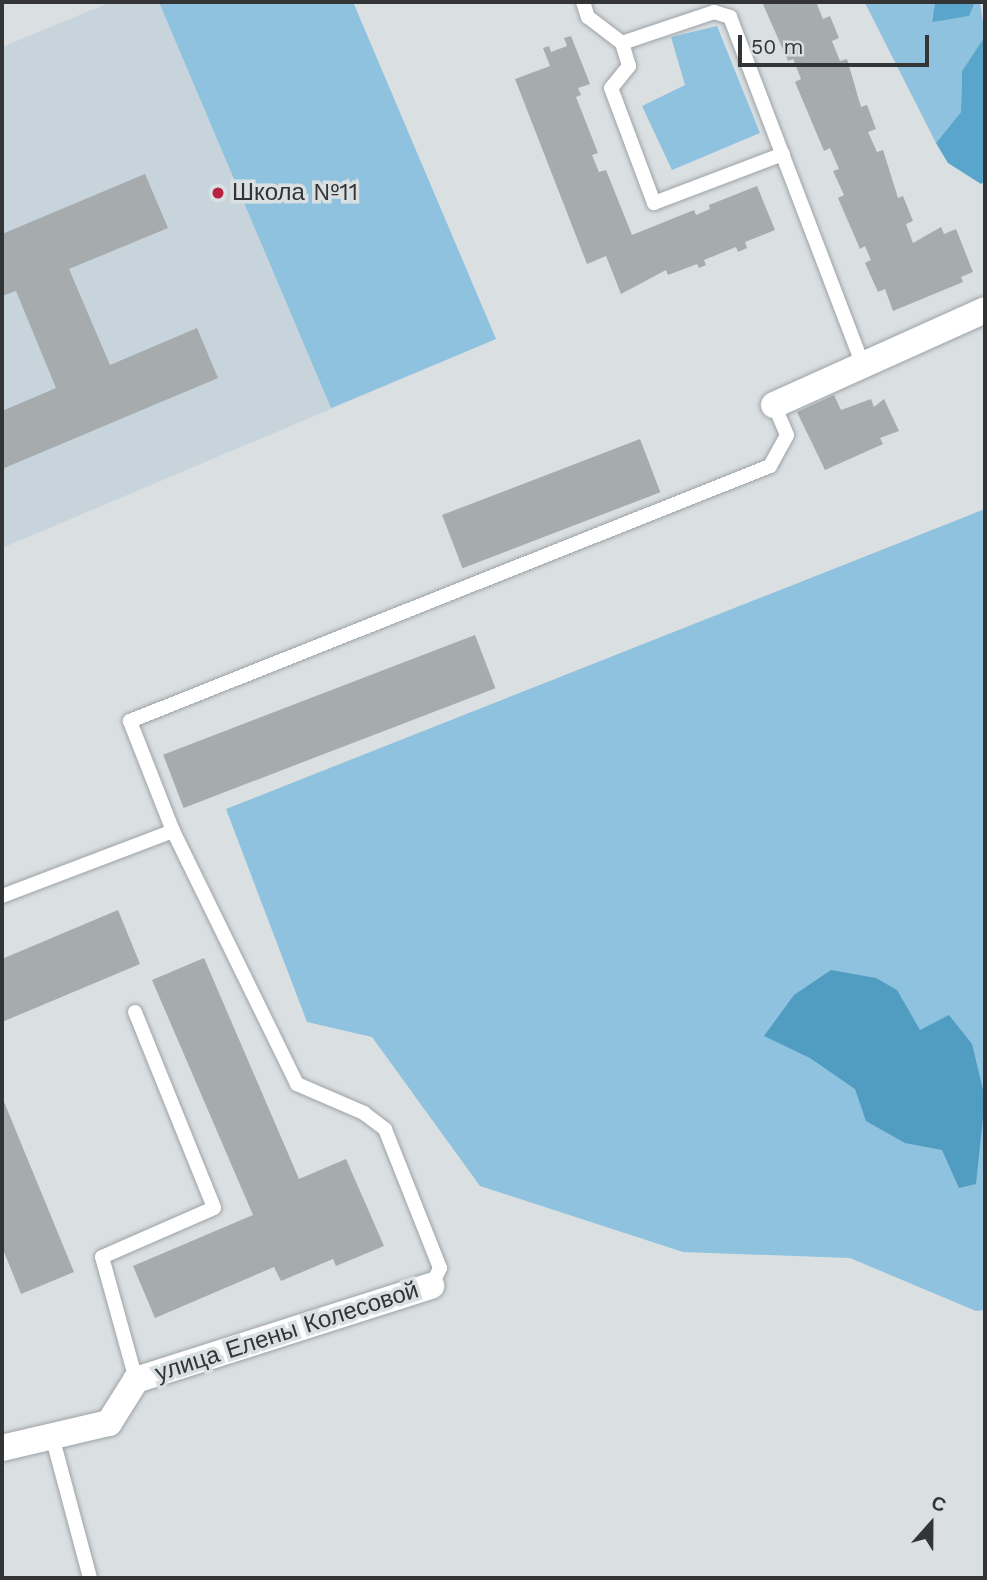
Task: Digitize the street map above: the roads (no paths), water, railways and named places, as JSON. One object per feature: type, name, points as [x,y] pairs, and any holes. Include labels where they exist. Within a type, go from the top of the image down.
[{"type":"street","points":[[774,405],[985,310]]},
{"type":"street","name":"улица Елены Колесовой","points":[[2,1448],[109,1423],[136,1380],[431,1286]]},
{"type":"lane","points":[[583,2],[588,17],[622,43],[629,66],[611,88],[654,203],[783,155]]},
{"type":"lane","points":[[622,43],[714,12],[730,17],[863,365]]},
{"type":"lane","points":[[431,1286],[440,1268],[385,1129],[364,1113],[297,1084],[173,831],[130,721],[770,466],[787,435],[774,405]]},
{"type":"lane","points":[[2,897],[173,831]]},
{"type":"lane","points":[[135,1012],[214,1208],[102,1257],[136,1380]]},
{"type":"lane","points":[[52,1436],[90,1578]]},
{"type":"place","name":"Школа №11","points":[[218,193]]}]
